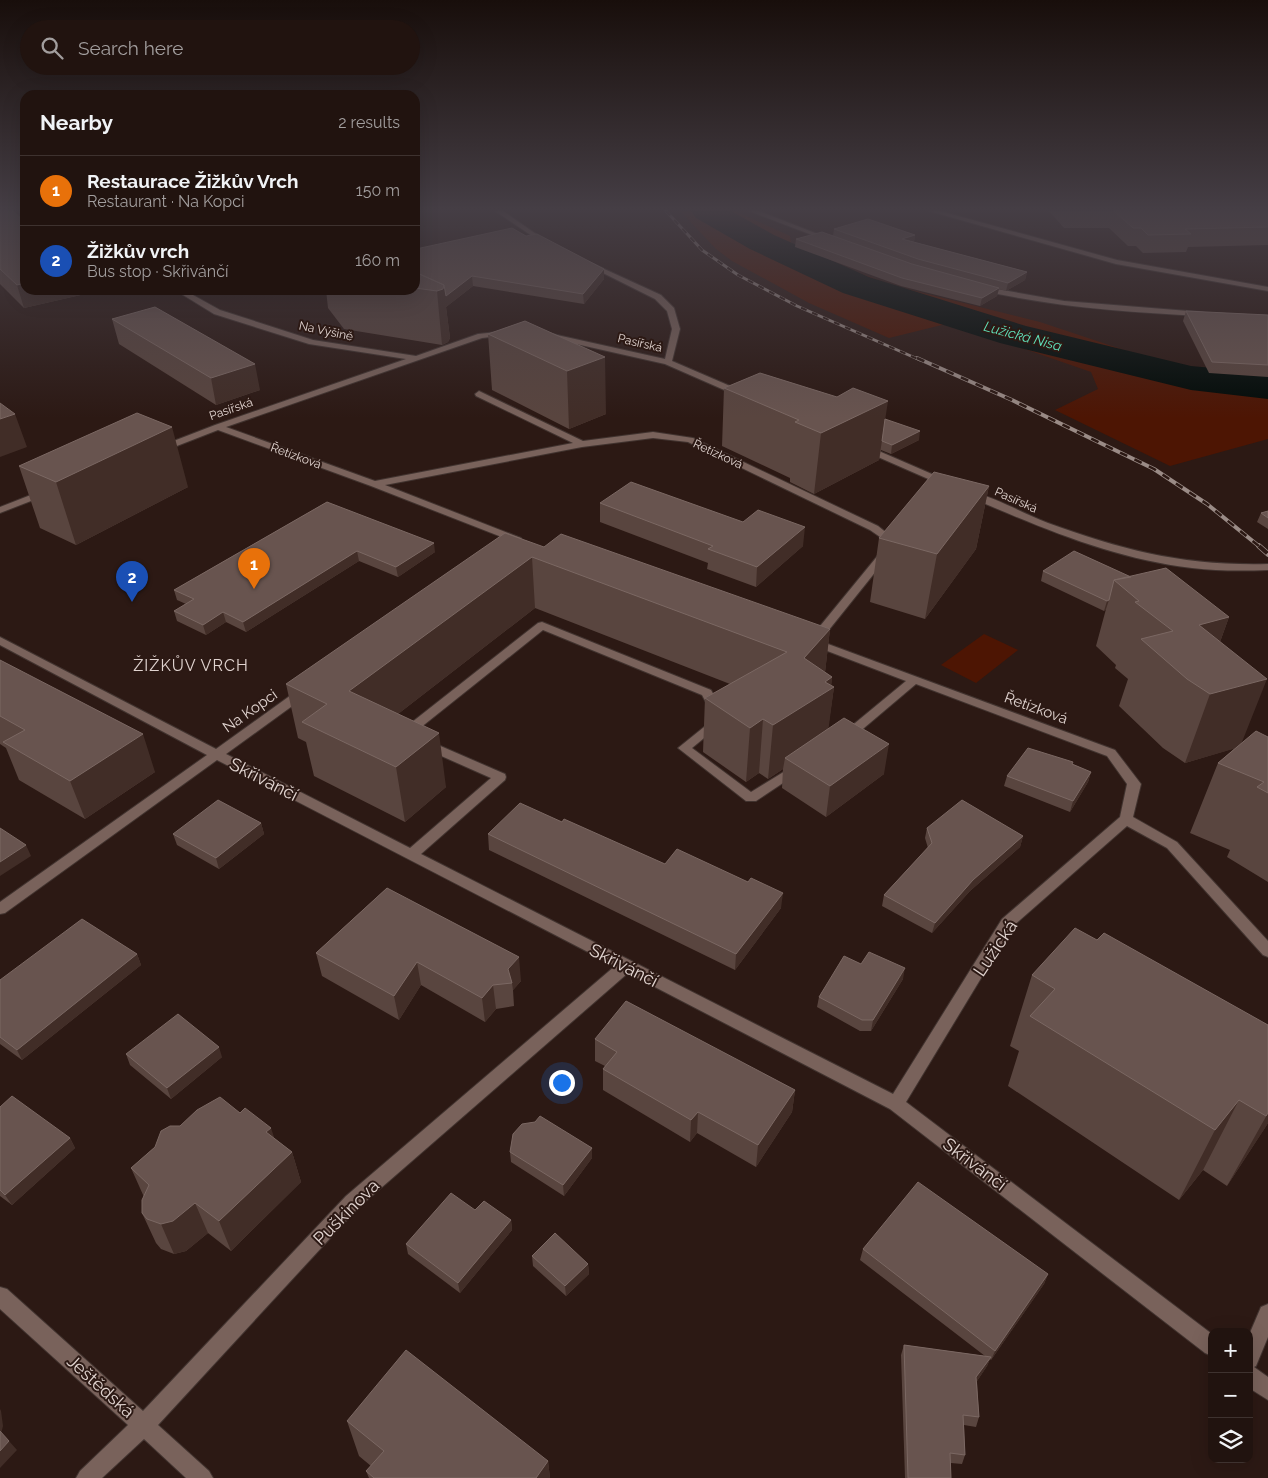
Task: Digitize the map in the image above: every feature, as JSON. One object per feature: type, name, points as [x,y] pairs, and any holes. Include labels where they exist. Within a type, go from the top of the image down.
[{"type":"street","points":[[623,280],[658,297],[671,310],[676,329],[668,362]]},
{"type":"street","points":[[1217,280],[1268,289]]},
{"type":"street","points":[[977,286],[1022,298],[1092,308],[1213,315]]},
{"type":"street","name":"Na Výšině","points":[[188,295],[217,312],[312,342],[416,358]]},
{"type":"street","name":"Pasířská","points":[[154,451],[482,336],[515,332]]},
{"type":"street","name":"Pasířská","points":[[534,333],[668,362],[752,399]]},
{"type":"street","points":[[478,394],[582,444]]},
{"type":"street","name":"Řetízková","points":[[218,427],[374,484],[520,544]]},
{"type":"street","name":"Řetízková","points":[[374,484],[582,444],[653,435],[690,440],[874,528],[888,538],[889,548],[808,640],[1111,753],[1134,784],[1126,819]]},
{"type":"street","name":"Pasířská","points":[[852,442],[1042,526],[1136,555],[1216,568],[1268,567]]},
{"type":"street","points":[[0,510],[54,489]]},
{"type":"street","points":[[411,855],[500,777],[404,735],[542,625],[707,692],[715,708],[715,724],[684,748],[751,798],[803,765]]},
{"type":"street","name":"Skřivánčí","points":[[0,640],[411,855],[896,1104],[1208,1343]]},
{"type":"street","points":[[835,744],[859,727],[914,680]]},
{"type":"street","name":"Na Kopci","points":[[0,908],[312,687]]},
{"type":"street","points":[[1126,819],[1172,844],[1268,951]]},
{"type":"street","name":"Lužická","points":[[896,1104],[1007,924],[1126,819]]},
{"type":"street","name":"Puškinova","points":[[87,1478],[144,1425],[352,1202],[626,966]]},
{"type":"street","name":"Ještědská","points":[[0,1296],[202,1478]]},
{"type":"street","points":[[1253,1350],[1268,1314]]},
{"type":"street","points":[[1253,1378],[1268,1390]]},
{"type":"shaded area","points":[[767,280],[879,280],[895,286],[1040,322],[1190,372],[1268,381],[1268,439],[1170,466],[1055,410],[1098,389],[1091,372],[950,323],[889,338],[809,303]]},
{"type":"shaded area","points":[[984,634],[1018,650],[976,683],[941,665]]},
{"type":"building","points":[[12,280],[20,280],[20,284],[17,285]]},
{"type":"building","points":[[420,280],[433,280],[444,285],[443,289],[437,291],[420,289]]},
{"type":"building","points":[[433,280],[467,280],[446,296],[444,285]]},
{"type":"building","points":[[497,280],[595,280],[583,294]]},
{"type":"building","points":[[910,280],[970,280],[999,288],[982,298]]},
{"type":"building","points":[[997,280],[1013,280],[1008,283]]},
{"type":"building","points":[[155,307],[255,364],[211,378],[112,319]]},
{"type":"building","points":[[1186,311],[1268,315],[1268,365],[1212,362]]},
{"type":"building","points":[[525,321],[605,357],[567,371],[488,334]]},
{"type":"building","points":[[760,373],[837,397],[853,388],[888,401],[821,433],[795,422],[799,420],[724,388]]},
{"type":"building","points":[[0,403],[15,414],[0,419]]},
{"type":"building","points":[[137,413],[172,427],[56,482],[19,466]]},
{"type":"building","points":[[885,419],[920,431],[892,445],[882,441]]},
{"type":"building","points":[[934,472],[989,486],[937,554],[879,538]]},
{"type":"building","points":[[631,482],[743,522],[758,510],[805,527],[757,567],[708,549],[713,546],[600,503]]},
{"type":"building","points":[[327,502],[434,543],[396,567],[357,551],[243,622],[223,612],[203,625],[174,611],[194,599],[174,590]]},
{"type":"building","points":[[1268,511],[1268,518],[1261,513]]},
{"type":"building","points":[[505,533],[544,547],[561,534],[830,629],[804,658],[832,677],[825,682],[834,687],[773,725],[763,719],[750,728],[705,698],[787,652],[532,557],[349,691],[439,733],[396,767],[302,722],[327,704],[286,684]]},
{"type":"building","points":[[1074,551],[1131,577],[1114,580],[1109,600],[1107,601],[1043,571]]},
{"type":"building","points":[[1166,568],[1229,617],[1199,625],[1267,679],[1210,694],[1187,679],[1141,639],[1173,631],[1135,602],[1139,601],[1114,580]]},
{"type":"building","points":[[0,660],[143,734],[70,781],[3,742],[25,730],[0,716]]},
{"type":"building","points":[[844,718],[889,744],[830,786],[785,758]]},
{"type":"building","points":[[1256,731],[1268,737],[1268,793],[1257,787],[1264,782],[1218,763]]},
{"type":"building","points":[[1028,748],[1073,762],[1072,764],[1091,772],[1073,801],[1007,776]]},
{"type":"building","points":[[218,800],[261,823],[216,858],[173,834]]},
{"type":"building","points":[[962,800],[1023,836],[973,880],[935,923],[884,895],[932,843],[927,828]]},
{"type":"building","points":[[520,803],[562,822],[564,819],[665,864],[677,849],[748,882],[751,878],[783,893],[736,954],[488,834]]},
{"type":"building","points":[[0,828],[26,845],[0,862]]},
{"type":"building","points":[[387,888],[519,957],[508,969],[512,983],[493,985],[482,998],[417,962],[394,996],[316,953]]},
{"type":"building","points":[[82,919],[137,954],[17,1050],[0,1037],[0,980]]},
{"type":"building","points":[[1075,928],[1097,940],[1104,933],[1268,1025],[1268,1113],[1266,1116],[1239,1100],[1215,1130],[1030,1016],[1055,989],[1032,975]]},
{"type":"building","points":[[869,952],[905,968],[873,1020],[862,1020],[819,997],[844,956],[861,964]]},
{"type":"building","points":[[626,1001],[795,1090],[758,1145],[698,1112],[691,1120],[603,1069],[617,1052],[595,1039]]},
{"type":"building","points":[[178,1014],[219,1047],[167,1088],[126,1054]]},
{"type":"building","points":[[12,1096],[70,1138],[5,1195],[0,1190],[0,1107]]},
{"type":"building","points":[[220,1097],[240,1113],[245,1108],[271,1128],[266,1132],[292,1152],[219,1221],[195,1203],[173,1221],[161,1224],[147,1219],[142,1213],[142,1200],[149,1185],[131,1168],[155,1147],[161,1131],[170,1126],[180,1126],[197,1110]]},
{"type":"building","points":[[540,1116],[592,1148],[563,1185],[510,1152],[513,1134],[522,1124],[535,1122]]},
{"type":"building","points":[[918,1182],[1048,1274],[995,1351],[863,1249]]},
{"type":"building","points":[[451,1193],[475,1210],[484,1201],[511,1220],[458,1283],[406,1244]]},
{"type":"building","points":[[555,1233],[588,1264],[565,1286],[532,1256]]},
{"type":"building","points":[[904,1345],[991,1357],[976,1377],[979,1417],[963,1415],[965,1455],[950,1453],[951,1478],[908,1478]]},
{"type":"building","points":[[406,1350],[548,1461],[536,1478],[374,1478],[366,1471],[384,1451],[347,1421]]},
{"type":"building","points":[[0,1431],[9,1441],[0,1451]]},
{"type":"waterway","name":"Lužická Nisa","points":[[845,280],[1014,335],[1191,378],[1268,386]]},
{"type":"railway","points":[[747,280],[797,306],[920,360]]},
{"type":"railway","points":[[917,358],[1012,400],[1154,469],[1207,504],[1260,547]]},
{"type":"railway","points":[[1259,546],[1268,554]]},
{"type":"place","name":"Restaurace Žižkův Vrch","points":[[254,589]]},
{"type":"place","name":"Žižkův vrch","points":[[132,602]]},
{"type":"district","name":"ŽIŽKŮV VRCH","points":[[191,665]]}]
